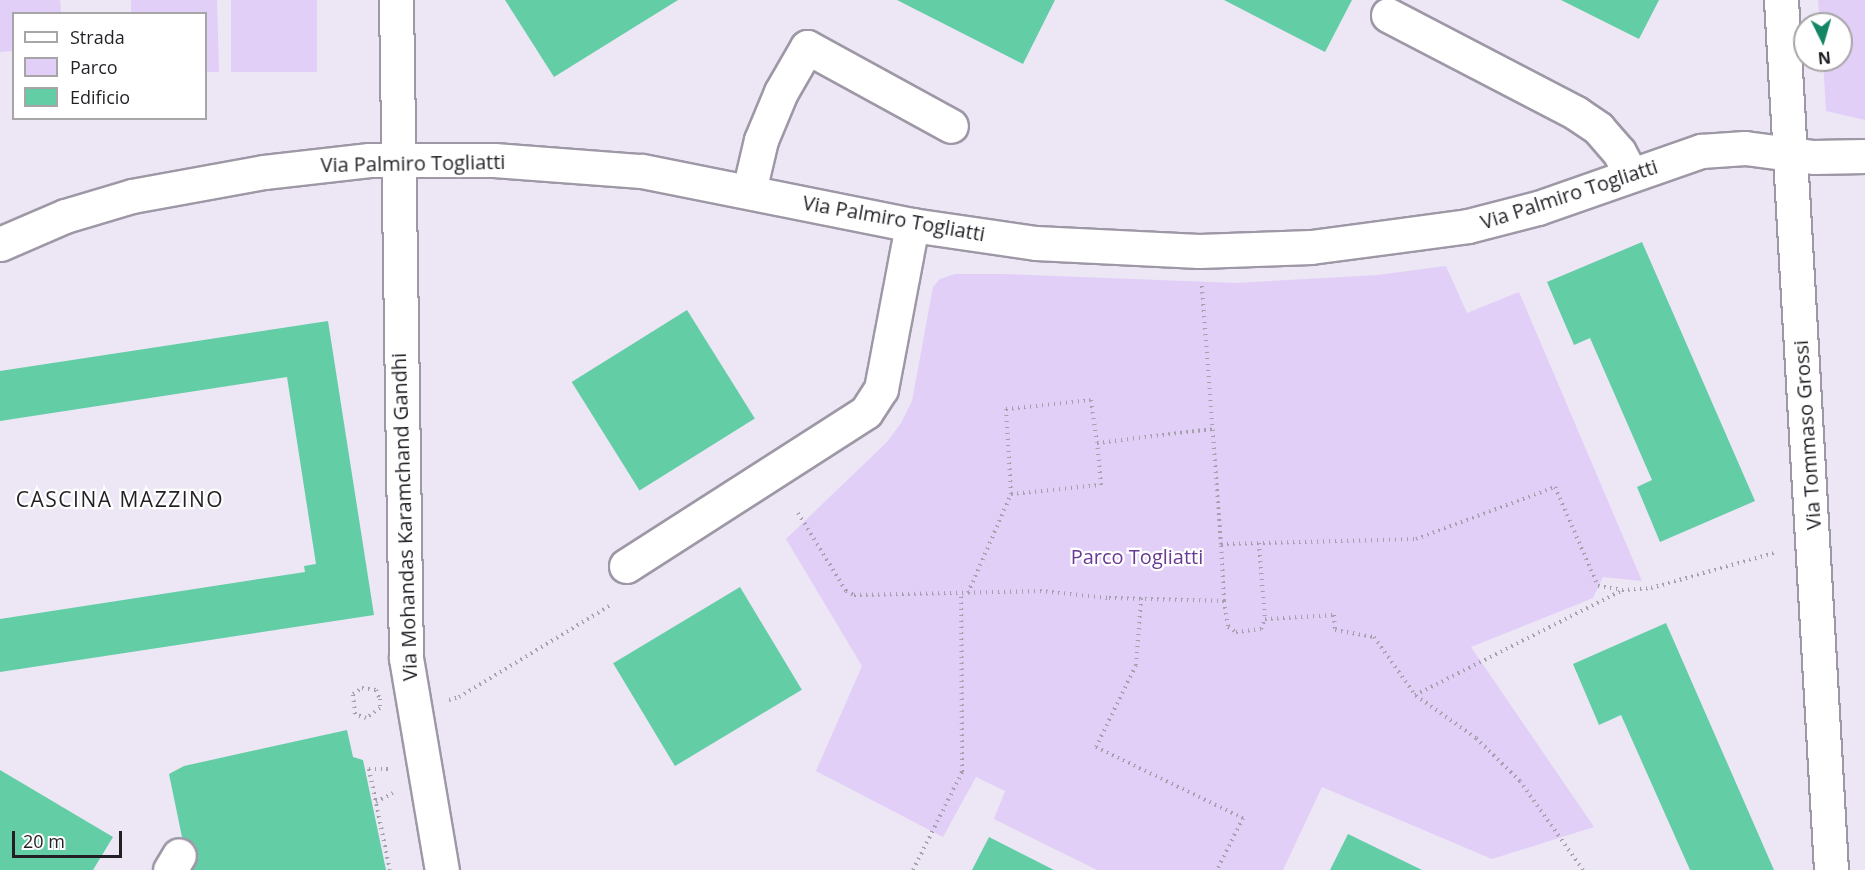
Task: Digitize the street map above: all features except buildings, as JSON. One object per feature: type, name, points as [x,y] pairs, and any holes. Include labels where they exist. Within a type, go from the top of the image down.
[{"type":"street","name":"Via Mohandas Karamchand Gandhi","points":[[396,0],[406,658],[442,870]]},
{"type":"street","name":"Via Tommaso Grossi","points":[[1781,0],[1831,870]]},
{"type":"street","points":[[1388,15],[1576,113],[1598,128],[1619,152],[1631,175]]},
{"type":"street","points":[[749,191],[761,140],[781,93],[807,47],[951,126]]},
{"type":"street","name":"Via Palmiro Togliatti","points":[[0,244],[75,213],[170,188],[334,162],[399,160],[588,166],[642,171],[912,225],[1036,243],[1199,251],[1311,247],[1468,226],[1538,208],[1701,152],[1745,148],[1789,152],[1813,157],[1865,156]]},
{"type":"street","points":[[626,566],[866,412],[881,388],[912,225]]},
{"type":"path","points":[[1201,278],[1224,601],[1228,627],[1236,632],[1261,629],[1265,619],[1259,543]]},
{"type":"path","points":[[968,593],[1011,494],[1006,409],[1091,399],[1101,485],[1011,494]]},
{"type":"path","points":[[1096,443],[1212,429]]},
{"type":"path","points":[[1221,544],[1416,539],[1555,487],[1598,586],[1622,590]]},
{"type":"path","points":[[798,513],[846,591],[854,595],[1040,591],[1224,601]]},
{"type":"path","points":[[1415,695],[1622,590],[1683,580],[1787,549]]},
{"type":"path","points":[[914,870],[962,772],[961,593]]},
{"type":"path","points":[[1141,598],[1136,665],[1096,747],[1242,818],[1217,870]]},
{"type":"path","points":[[459,697],[611,606]]},
{"type":"path","points":[[1265,619],[1334,615],[1335,630],[1374,637],[1415,695],[1476,738],[1520,781],[1583,870]]},
{"type":"path","points":[[362,688],[376,690],[380,699],[380,708],[366,718],[355,714],[353,694],[362,688]]},
{"type":"path","points":[[369,769],[390,870]]},
{"type":"green space","points":[[0,0],[60,0],[61,12],[12,12],[12,51],[0,52]]},
{"type":"green space","points":[[131,0],[217,0],[219,72],[207,72],[207,12],[131,12]]},
{"type":"green space","points":[[231,0],[317,0],[317,72],[231,72]]},
{"type":"green space","points":[[1818,0],[1865,0],[1865,120],[1826,111],[1824,72],[1853,72],[1853,12],[1819,12]]},
{"type":"green space","name":"Parco Togliatti","points":[[1446,266],[1467,313],[1519,292],[1642,581],[1603,577],[1593,598],[1471,647],[1594,827],[1492,859],[1322,787],[1283,870],[1097,870],[994,819],[1005,791],[976,777],[943,837],[816,771],[862,666],[786,539],[887,442],[901,423],[912,401],[933,287],[940,279],[955,274],[1002,274],[1236,283],[1378,275]]},
{"type":"district","name":"CASCINA MAZZINO","points":[[120,499]]}]
